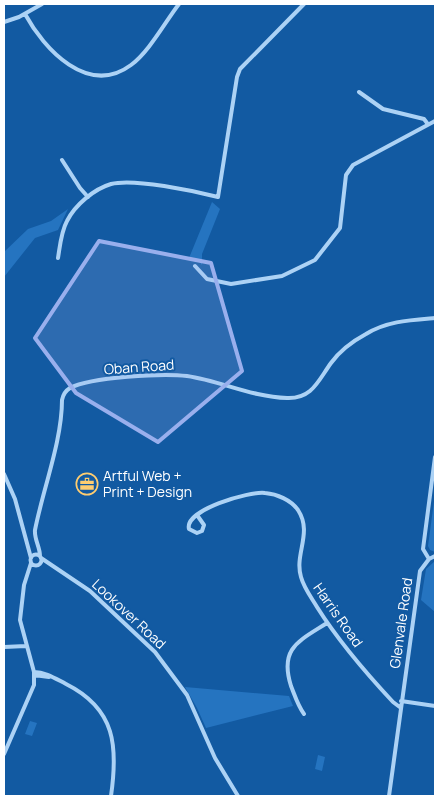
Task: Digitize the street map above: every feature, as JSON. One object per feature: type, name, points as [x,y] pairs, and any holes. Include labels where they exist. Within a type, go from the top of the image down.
[{"type":"street","points":[[4,22],[25,14],[42,4]]},
{"type":"street","points":[[25,14],[37,35],[65,62],[84,73],[101,76],[119,72],[136,61],[179,4]]},
{"type":"street","points":[[58,258],[67,220],[77,206],[105,187],[124,182],[196,191],[218,197],[237,77],[240,69],[304,4]]},
{"type":"street","points":[[359,92],[383,109],[424,119],[427,124]]},
{"type":"street","points":[[195,266],[207,278],[231,284],[282,276],[315,260],[340,228],[346,175],[353,165],[435,121]]},
{"type":"street","points":[[62,160],[88,197]]},
{"type":"street","name":"Oban Road","points":[[26,646],[20,613],[24,585],[40,548],[35,532],[55,445],[62,400],[66,391],[71,387],[98,381],[164,375],[187,376],[221,383],[252,394],[288,398],[306,395],[314,389],[332,362],[366,333],[387,324],[435,318]]},
{"type":"street","points":[[435,457],[423,549],[429,559],[435,556]]},
{"type":"street","points":[[4,474],[15,499],[28,552],[36,559]]},
{"type":"street","name":"Harris Road","points":[[197,514],[204,509],[258,493],[277,495],[288,501],[303,520],[305,540],[300,562],[303,585],[327,623],[369,676],[400,708]]},
{"type":"street","points":[[197,514],[204,525],[202,531],[197,533],[189,529],[188,524],[191,518],[197,514]]},
{"type":"street","name":"Lookover Road","points":[[36,559],[49,564],[90,591],[155,652],[187,695],[215,758],[238,796]]},
{"type":"street","name":"Glenvale Road","points":[[388,796],[420,571],[429,559]]},
{"type":"street","points":[[304,714],[299,707],[289,679],[287,661],[296,644],[327,623]]},
{"type":"street","points":[[4,647],[26,646],[34,673],[32,693],[4,754]]},
{"type":"street","points":[[34,673],[43,672],[86,696],[106,720],[115,749],[111,796]]},
{"type":"street","points":[[401,701],[435,706]]},
{"type":"highlighted area","points":[[99,241],[211,263],[242,371],[158,442],[76,393],[35,338]]},
{"type":"shaded area","points":[[212,202],[220,209],[202,254],[202,265],[198,260],[189,258]]},
{"type":"shaded area","points":[[68,209],[58,230],[35,238],[4,277],[4,252],[28,229],[51,221]]},
{"type":"shaded area","points":[[435,494],[435,552],[430,550],[428,546]]},
{"type":"shaded area","points":[[435,561],[435,612],[421,600],[426,569]]},
{"type":"shaded area","points":[[185,687],[289,696],[293,706],[206,728]]},
{"type":"shaded area","points":[[30,721],[37,723],[32,736],[25,734]]},
{"type":"shaded area","points":[[318,755],[325,757],[322,771],[315,769]]},
{"type":"place","name":"Artful Web + Print + Design","points":[[87,484]]}]
